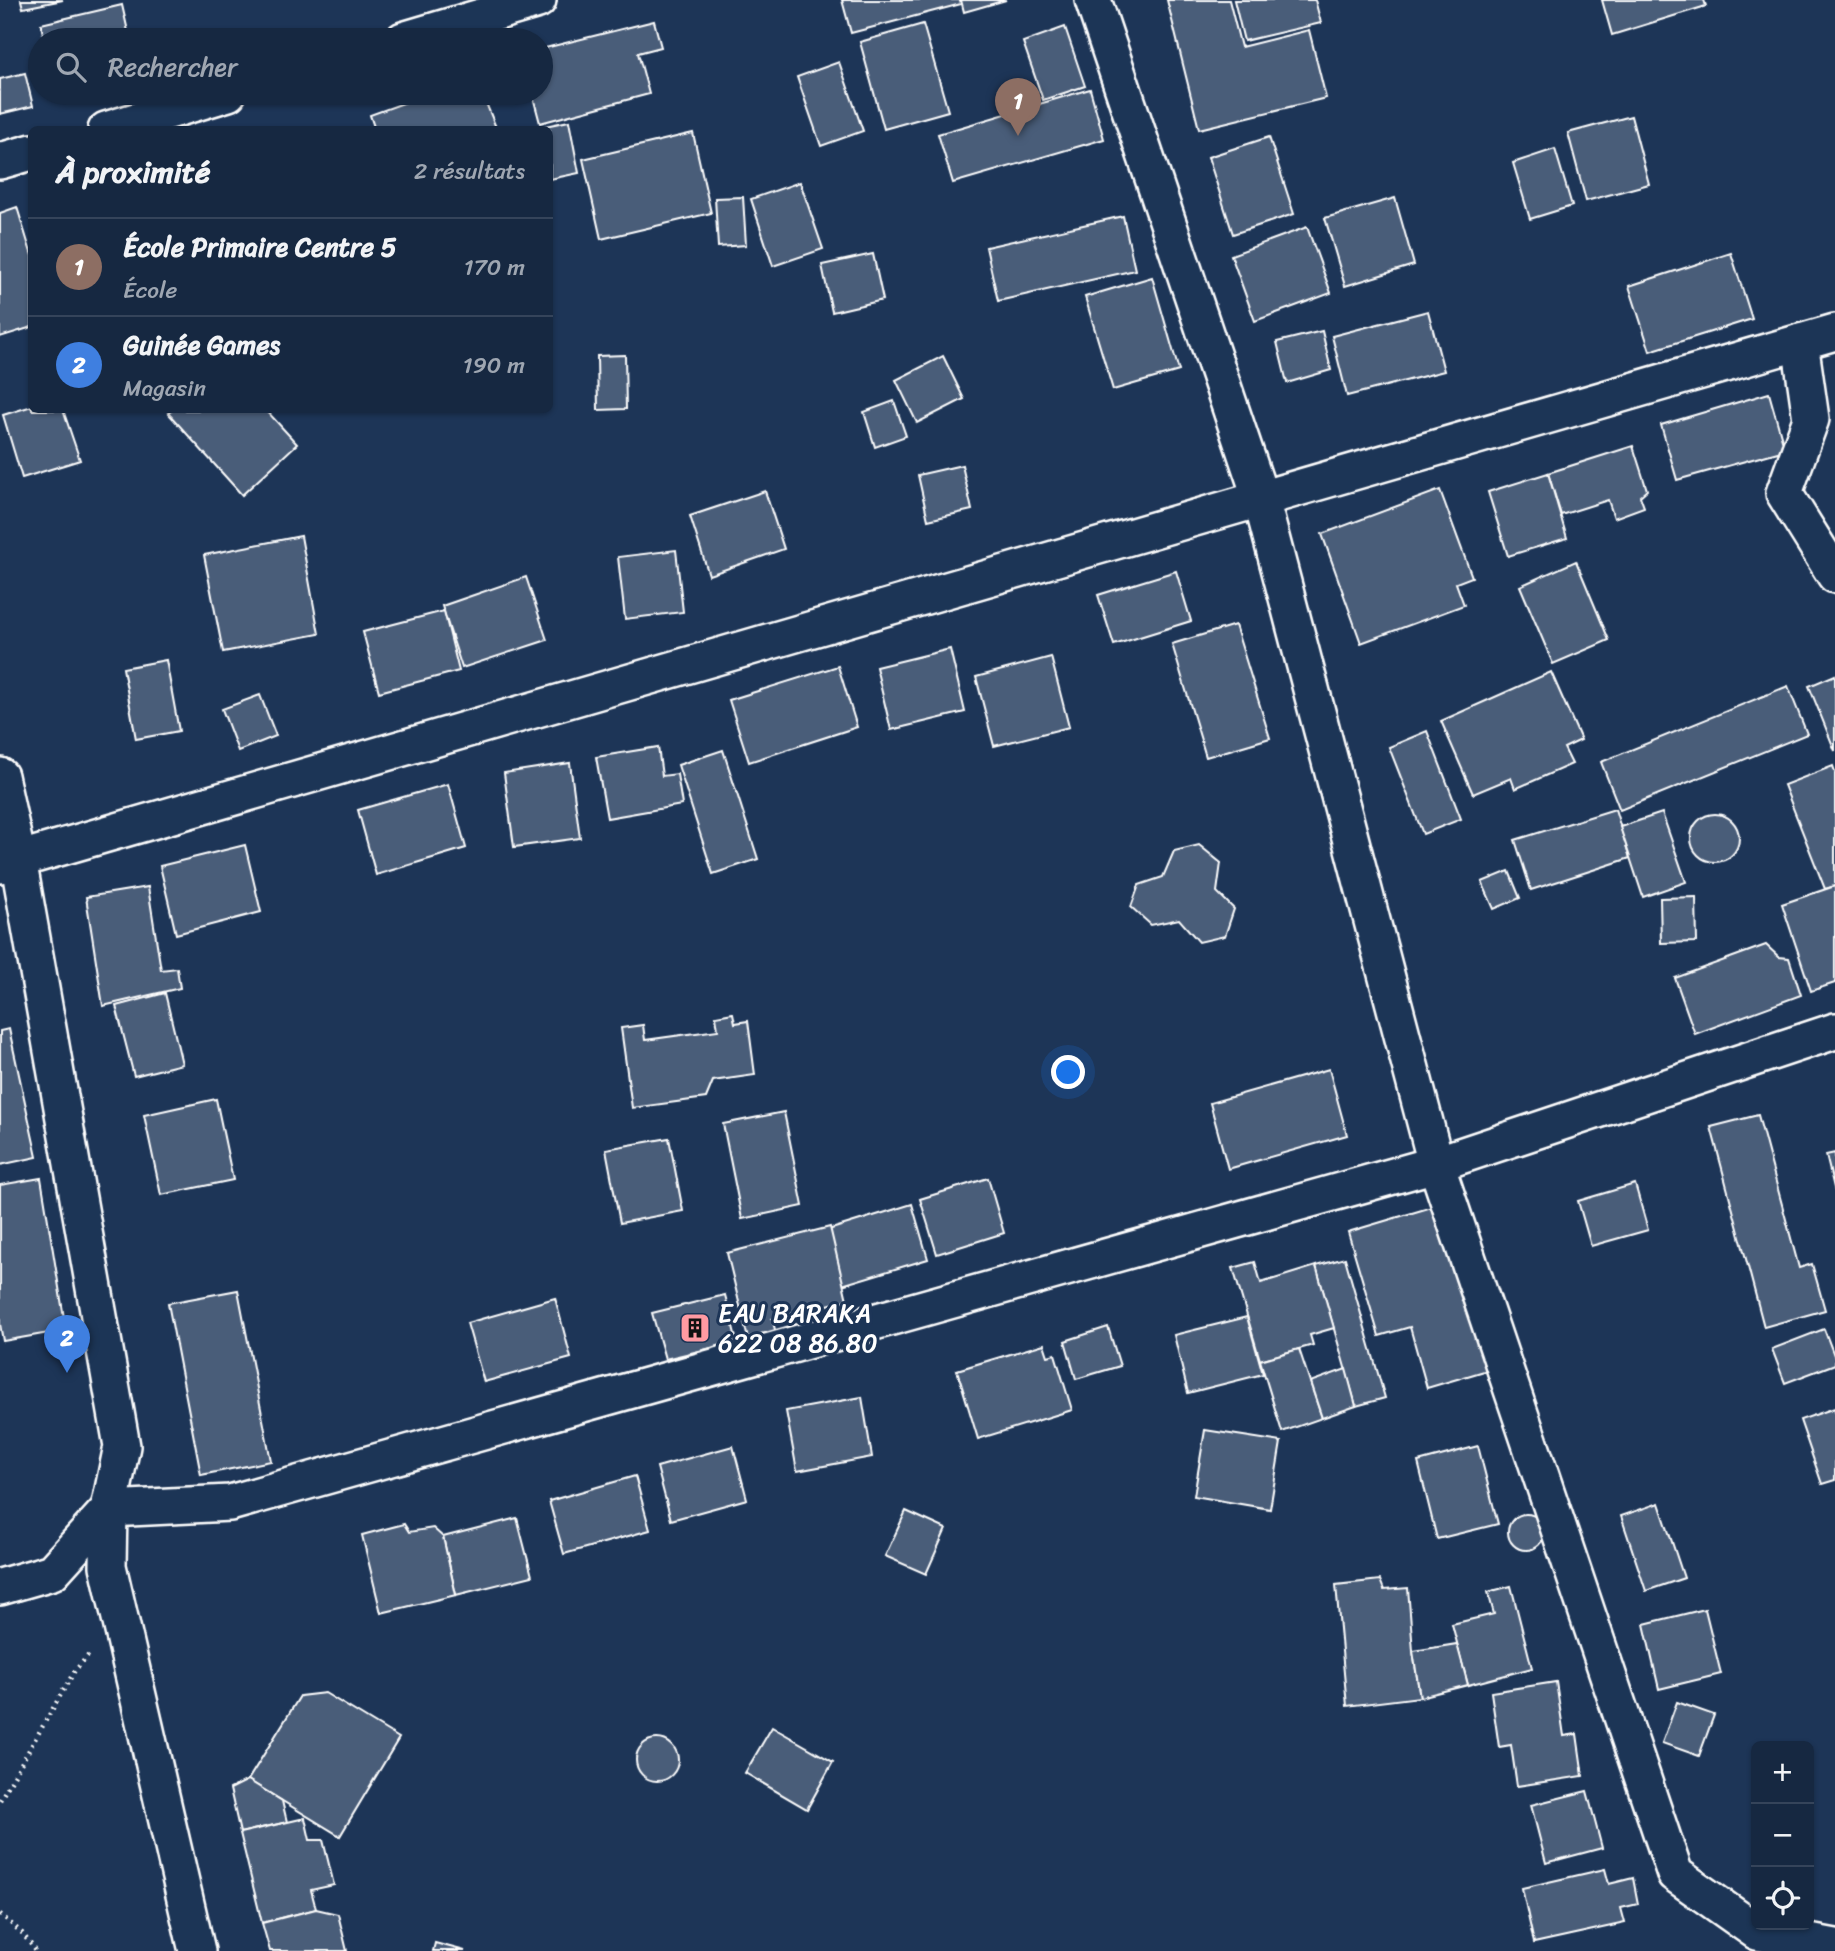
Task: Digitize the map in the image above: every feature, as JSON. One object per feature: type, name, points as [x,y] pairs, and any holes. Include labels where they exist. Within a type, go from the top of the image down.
[{"type":"street","points":[[444,28],[538,0]]},
{"type":"street","points":[[1093,0],[1261,499],[1436,1164],[1675,1874],[1757,1932],[1835,1947]]},
{"type":"street","points":[[119,126],[188,105]]},
{"type":"street","points":[[0,161],[28,153]]},
{"type":"street","points":[[9,862],[1835,332]]},
{"type":"street","points":[[1800,342],[1811,418],[1784,493],[1835,575]]},
{"type":"street","points":[[0,776],[9,862],[122,1446],[108,1509],[108,1566],[197,1951]]},
{"type":"street","points":[[0,1587],[52,1573],[108,1509],[230,1503],[1436,1164],[1835,1031]]},
{"type":"path","points":[[0,1800],[74,1672],[120,1620]]},
{"type":"path","points":[[0,1914],[22,1933],[36,1951]]},
{"type":"building","points":[[21,0],[63,0],[23,8]]},
{"type":"building","points":[[842,0],[960,0],[961,4],[851,33]]},
{"type":"building","points":[[961,0],[1006,0],[964,12]]},
{"type":"building","points":[[1167,0],[1229,0],[1241,47],[1309,30],[1326,98],[1199,129]]},
{"type":"building","points":[[1234,0],[1315,0],[1321,23],[1244,41]]},
{"type":"building","points":[[1602,0],[1704,0],[1706,6],[1612,35]]},
{"type":"building","points":[[122,5],[127,28],[42,28],[41,24]]},
{"type":"building","points":[[654,21],[661,47],[638,53],[649,94],[540,123],[535,105],[553,105],[553,46]]},
{"type":"building","points":[[923,24],[948,111],[884,129],[860,42]]},
{"type":"building","points":[[1065,27],[1085,86],[1043,100],[1023,42]]},
{"type":"building","points":[[839,62],[863,131],[821,146],[797,77]]},
{"type":"building","points":[[25,73],[28,105],[33,106],[0,114],[0,79]]},
{"type":"building","points":[[1090,89],[1104,139],[953,183],[938,134]]},
{"type":"building","points":[[398,105],[487,105],[495,126],[374,126],[370,115]]},
{"type":"building","points":[[1631,116],[1649,184],[1586,201],[1568,133]]},
{"type":"building","points":[[569,121],[579,173],[553,178],[553,126],[545,126]]},
{"type":"building","points":[[693,133],[711,213],[601,239],[583,159]]},
{"type":"building","points":[[1269,137],[1294,214],[1233,234],[1208,157]]},
{"type":"building","points":[[1555,149],[1572,206],[1530,219],[1513,163]]},
{"type":"building","points":[[800,182],[823,249],[773,266],[751,199]]},
{"type":"building","points":[[743,197],[746,245],[718,247],[715,198]]},
{"type":"building","points":[[1395,198],[1414,265],[1345,286],[1325,218]]},
{"type":"building","points":[[17,207],[28,243],[28,328],[0,337],[0,213]]},
{"type":"building","points":[[1123,216],[1135,270],[998,301],[986,247]]},
{"type":"building","points":[[1307,227],[1331,293],[1255,321],[1231,255]]},
{"type":"building","points":[[1731,253],[1752,319],[1650,351],[1629,286]]},
{"type":"building","points":[[873,254],[883,300],[832,312],[822,265]]},
{"type":"building","points":[[1152,277],[1179,371],[1113,390],[1085,297]]},
{"type":"building","points":[[1428,311],[1444,371],[1347,396],[1332,336]]},
{"type":"building","points":[[1322,331],[1331,370],[1287,383],[1277,342]]},
{"type":"building","points":[[625,355],[626,409],[598,410],[597,356]]},
{"type":"building","points":[[943,356],[964,399],[917,423],[896,380]]},
{"type":"building","points":[[1769,393],[1785,450],[1677,480],[1661,425]]},
{"type":"building","points":[[894,401],[906,436],[875,447],[864,412]]},
{"type":"building","points":[[28,407],[28,413],[64,413],[80,460],[22,478],[3,415]]},
{"type":"building","points":[[168,413],[269,413],[297,444],[242,495]]},
{"type":"building","points":[[1633,446],[1647,490],[1640,496],[1644,507],[1614,518],[1608,500],[1561,515],[1548,473]]},
{"type":"building","points":[[962,465],[972,510],[928,520],[918,475]]},
{"type":"building","points":[[1548,473],[1567,538],[1508,556],[1488,492]]},
{"type":"building","points":[[1440,490],[1472,577],[1456,583],[1464,605],[1361,643],[1322,534]]},
{"type":"building","points":[[765,491],[784,549],[709,575],[690,516]]},
{"type":"building","points":[[301,536],[319,634],[223,652],[204,555]]},
{"type":"building","points":[[676,550],[683,612],[625,619],[618,557]]},
{"type":"building","points":[[1576,561],[1609,640],[1553,664],[1520,586]]},
{"type":"building","points":[[1176,571],[1191,621],[1114,645],[1098,595]]},
{"type":"building","points":[[526,577],[547,640],[462,668],[442,606]]},
{"type":"building","points":[[444,611],[459,671],[379,692],[363,632]]},
{"type":"building","points":[[1235,625],[1270,738],[1206,757],[1172,644]]},
{"type":"building","points":[[950,649],[965,712],[891,730],[876,667]]},
{"type":"building","points":[[1051,657],[1069,727],[994,746],[976,677]]},
{"type":"building","points":[[166,660],[179,731],[136,739],[123,668]]},
{"type":"building","points":[[838,666],[857,727],[749,762],[729,700]]},
{"type":"building","points":[[1551,672],[1581,740],[1564,748],[1572,764],[1515,789],[1511,778],[1473,794],[1441,721]]},
{"type":"building","points":[[1835,675],[1835,751],[1809,686]]},
{"type":"building","points":[[1788,686],[1807,734],[1620,810],[1601,762]]},
{"type":"building","points":[[260,695],[276,736],[238,751],[222,709]]},
{"type":"building","points":[[1427,731],[1461,819],[1423,834],[1389,747]]},
{"type":"building","points":[[658,747],[662,776],[677,774],[682,805],[607,818],[596,757]]},
{"type":"building","points":[[723,750],[758,859],[713,874],[678,765]]},
{"type":"building","points":[[570,763],[580,838],[514,847],[504,773]]},
{"type":"building","points":[[1833,766],[1835,886],[1825,889],[1784,785]]},
{"type":"building","points":[[448,784],[466,848],[376,875],[358,810]]},
{"type":"building","points":[[1615,809],[1630,858],[1531,890],[1515,840]]},
{"type":"building","points":[[1662,813],[1686,882],[1643,897],[1620,827]]},
{"type":"building","points":[[1715,814],[1732,821],[1739,838],[1732,855],[1715,862],[1698,855],[1691,838],[1698,821]]},
{"type":"building","points":[[245,845],[261,912],[176,934],[160,866]]},
{"type":"building","points":[[1199,845],[1221,863],[1217,892],[1234,909],[1225,936],[1199,942],[1179,919],[1151,925],[1131,907],[1139,885],[1163,877],[1174,851]]},
{"type":"building","points":[[1509,871],[1520,898],[1494,909],[1482,882]]},
{"type":"building","points":[[1835,886],[1835,983],[1811,991],[1782,904]]},
{"type":"building","points":[[148,887],[161,970],[177,968],[180,988],[103,1006],[86,897]]},
{"type":"building","points":[[1696,897],[1697,942],[1661,943],[1660,898]]},
{"type":"building","points":[[1766,945],[1779,957],[1789,958],[1801,995],[1695,1034],[1675,978]]},
{"type":"building","points":[[165,993],[182,1064],[134,1076],[116,1006]]},
{"type":"building","points":[[733,1013],[735,1023],[748,1021],[755,1075],[713,1081],[706,1098],[632,1108],[621,1028],[643,1025],[645,1040],[718,1030],[716,1016]]},
{"type":"building","points":[[9,1029],[37,1157],[0,1165],[0,1031]]},
{"type":"building","points":[[1329,1069],[1347,1135],[1228,1169],[1210,1103]]},
{"type":"building","points":[[216,1099],[233,1180],[161,1195],[144,1115]]},
{"type":"building","points":[[784,1112],[803,1206],[742,1219],[723,1124]]},
{"type":"building","points":[[1758,1115],[1799,1268],[1812,1264],[1825,1310],[1764,1327],[1711,1127]]},
{"type":"building","points":[[669,1138],[683,1211],[620,1223],[606,1149]]},
{"type":"building","points":[[1835,1153],[1835,1192],[1826,1155]]},
{"type":"building","points":[[41,1178],[66,1330],[3,1341],[0,1324],[0,1185]]},
{"type":"building","points":[[988,1178],[1004,1233],[937,1254],[920,1199]]},
{"type":"building","points":[[1635,1184],[1648,1230],[1591,1246],[1578,1201]]},
{"type":"building","points":[[912,1204],[928,1259],[842,1285],[825,1231]]},
{"type":"building","points":[[1442,1204],[1491,1369],[1427,1388],[1410,1327],[1379,1336],[1348,1232]]},
{"type":"building","points":[[830,1227],[847,1300],[772,1319],[778,1340],[750,1347],[727,1253]]},
{"type":"building","points":[[1345,1258],[1385,1398],[1356,1406],[1316,1266]]},
{"type":"building","points":[[1255,1262],[1261,1283],[1316,1266],[1334,1328],[1310,1335],[1313,1345],[1260,1360],[1233,1268]]},
{"type":"building","points":[[238,1290],[271,1461],[201,1475],[168,1303]]},
{"type":"building","name":"EAU BARAKA 622 08 86 80","points":[[725,1295],[737,1342],[665,1359],[652,1313]]},
{"type":"building","points":[[555,1298],[571,1358],[484,1382],[467,1323]]},
{"type":"building","points":[[1247,1317],[1263,1374],[1188,1393],[1174,1335]]},
{"type":"building","points":[[1108,1327],[1120,1366],[1076,1379],[1065,1341]]},
{"type":"building","points":[[1824,1329],[1835,1364],[1785,1383],[1772,1349]]},
{"type":"building","points":[[1044,1344],[1048,1356],[1055,1354],[1072,1410],[978,1439],[957,1370]]},
{"type":"building","points":[[1299,1349],[1322,1418],[1282,1432],[1260,1360]]},
{"type":"building","points":[[1346,1369],[1356,1406],[1322,1418],[1310,1382]]},
{"type":"building","points":[[862,1397],[872,1457],[797,1471],[786,1411]]},
{"type":"building","points":[[1835,1408],[1835,1480],[1822,1484],[1800,1420]]},
{"type":"building","points":[[1205,1430],[1281,1442],[1270,1509],[1194,1496]]},
{"type":"building","points":[[733,1446],[747,1499],[671,1520],[657,1467]]},
{"type":"building","points":[[1478,1446],[1498,1524],[1437,1539],[1418,1462]]},
{"type":"building","points":[[635,1476],[650,1530],[564,1554],[549,1501]]},
{"type":"building","points":[[1659,1503],[1684,1578],[1646,1591],[1621,1516]]},
{"type":"building","points":[[906,1511],[946,1529],[926,1574],[885,1556]]},
{"type":"building","points":[[1526,1514],[1539,1519],[1544,1532],[1539,1545],[1526,1550],[1513,1545],[1508,1532],[1513,1519]]},
{"type":"building","points":[[517,1518],[532,1576],[456,1595],[443,1537]]},
{"type":"building","points":[[404,1524],[409,1532],[433,1528],[443,1537],[456,1595],[381,1613],[362,1535]]},
{"type":"building","points":[[1380,1580],[1384,1590],[1408,1588],[1420,1697],[1347,1706],[1336,1585]]},
{"type":"building","points":[[1511,1586],[1532,1668],[1468,1685],[1452,1624],[1494,1614],[1488,1592]]},
{"type":"building","points":[[1705,1609],[1721,1674],[1659,1689],[1644,1624]]},
{"type":"building","points":[[1457,1644],[1468,1685],[1420,1697],[1413,1651]]},
{"type":"building","points":[[1556,1682],[1564,1736],[1577,1734],[1583,1776],[1517,1786],[1511,1745],[1499,1747],[1491,1692]]},
{"type":"building","points":[[325,1693],[399,1738],[340,1836],[248,1780],[300,1696]]},
{"type":"building","points":[[1677,1702],[1714,1715],[1699,1756],[1662,1743]]},
{"type":"building","points":[[772,1727],[833,1762],[807,1809],[745,1773]]},
{"type":"building","points":[[657,1739],[672,1745],[678,1760],[672,1775],[657,1781],[642,1775],[636,1760],[642,1745]]},
{"type":"building","points":[[248,1780],[282,1801],[287,1822],[240,1833],[230,1789]]},
{"type":"building","points":[[1587,1791],[1602,1848],[1546,1863],[1531,1805]]},
{"type":"building","points":[[305,1818],[310,1840],[323,1840],[334,1885],[311,1890],[316,1909],[262,1923],[240,1833]]},
{"type":"building","points":[[1605,1869],[1609,1884],[1633,1878],[1638,1904],[1621,1908],[1625,1923],[1534,1943],[1522,1888]]},
{"type":"building","points":[[316,1909],[338,1914],[347,1951],[270,1951],[262,1923]]},
{"type":"building","points":[[435,1943],[465,1951],[433,1951]]},
{"type":"place","name":"École Primaire Centre 5","points":[[1018,136]]},
{"type":"place","name":"EAU BARAKA 622 08 86 80","points":[[695,1328]]},
{"type":"place","name":"Guinée Games","points":[[67,1373]]}]
